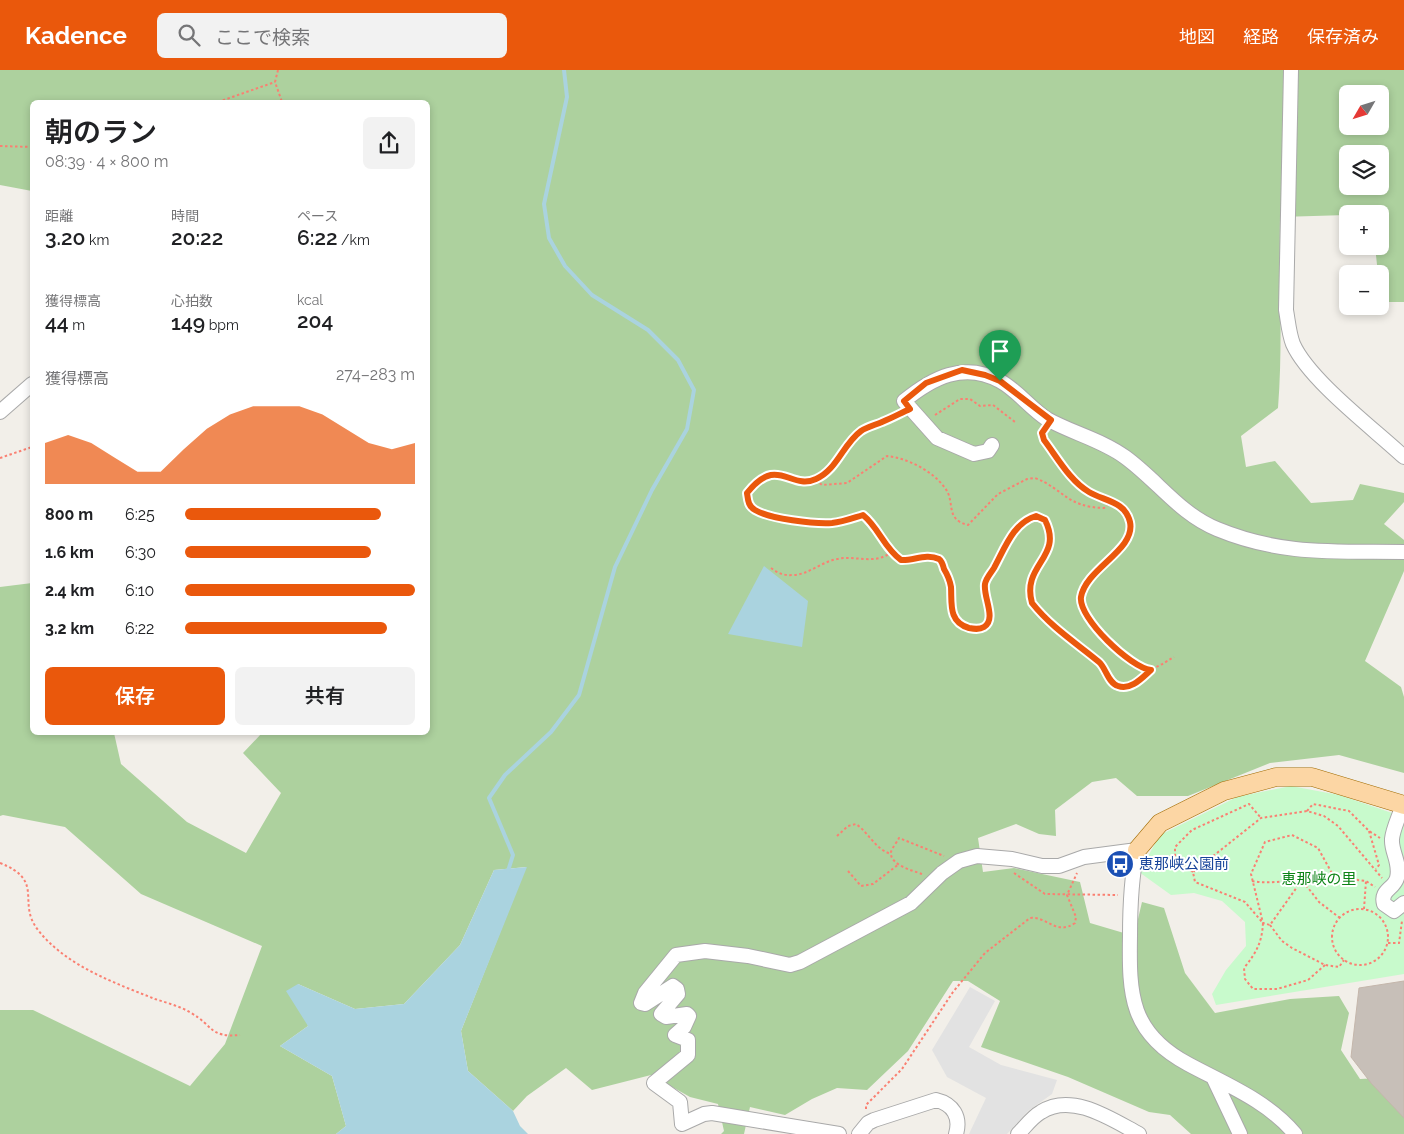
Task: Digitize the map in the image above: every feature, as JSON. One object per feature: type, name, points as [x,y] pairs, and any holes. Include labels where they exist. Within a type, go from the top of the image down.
[{"type":"main road","points":[[1137,850],[1160,823],[1224,792],[1276,776],[1312,777],[1404,804]]},
{"type":"street","points":[[1294,72],[1286,310],[1292,343],[1304,363],[1321,382],[1404,457]]},
{"type":"street","points":[[992,445],[988,451],[974,454],[937,438],[904,401],[926,383],[962,370],[985,375],[1000,381],[1051,420],[1126,458],[1184,511],[1215,528],[1252,543],[1292,550],[1404,552]]},
{"type":"street","points":[[0,412],[30,386]]},
{"type":"street","points":[[1401,907],[1394,911],[1384,904],[1382,898],[1397,880],[1398,864],[1392,839],[1404,804]]},
{"type":"street","points":[[839,1134],[712,1113],[704,1114],[682,1124],[680,1102],[654,1083],[688,1054],[688,1040],[675,1036],[684,1028],[689,1016],[687,1014],[666,1016],[661,1014],[678,994],[677,989],[673,986],[645,1004],[641,1003],[645,992],[676,955],[705,951],[748,956],[790,965],[886,918],[912,903],[936,879],[959,861],[976,856],[1042,866],[1059,866],[1079,858],[1137,850],[1130,896],[1131,996],[1149,1034],[1171,1054],[1256,1101],[1275,1114],[1295,1134]]},
{"type":"street","points":[[1213,1077],[1240,1134]]},
{"type":"street","points":[[859,1134],[868,1123],[936,1100],[946,1103],[955,1112],[958,1127],[956,1134]]},
{"type":"street","points":[[1018,1134],[1040,1112],[1066,1106],[1086,1108],[1139,1134]]},
{"type":"path","points":[[278,70],[274,82],[281,100]]},
{"type":"path","points":[[224,100],[274,82]]},
{"type":"path","points":[[0,146],[30,147]]},
{"type":"path","points":[[925,426],[939,411],[960,399],[970,399],[980,406],[993,405],[1015,422]]},
{"type":"path","points":[[910,409],[862,430],[852,439],[828,472],[816,480],[804,482],[776,474],[766,476],[755,483],[747,493],[748,503],[754,509],[769,515],[824,523],[843,522],[863,515],[878,532],[890,553],[901,560],[917,557],[938,559],[942,562],[951,586],[949,601],[954,618],[967,628],[977,629],[989,622],[990,612],[985,601],[985,581],[1011,535],[1030,518],[1036,516],[1045,520],[1050,530],[1051,541],[1032,578],[1030,597],[1032,603],[1080,649],[1101,664],[1111,681],[1117,686],[1126,687],[1137,682],[1151,670],[1174,657]]},
{"type":"path","points":[[1051,420],[1042,433],[1044,440],[1076,481],[1089,492],[1112,501],[1122,509],[1130,523],[1128,536],[1122,547],[1090,579],[1081,597],[1082,606],[1099,630],[1123,655],[1142,669],[1151,670]]},
{"type":"path","points":[[0,458],[30,448]]},
{"type":"path","points":[[816,480],[822,485],[847,483],[887,456],[900,457],[921,468],[939,481],[949,496],[953,516],[959,522],[968,525],[998,494],[1035,478],[1076,504],[1090,508],[1104,508],[1112,501]]},
{"type":"path","points":[[771,568],[779,574],[794,576],[809,571],[824,562],[837,559],[875,560],[890,553]]},
{"type":"path","points":[[1261,818],[1249,804],[1192,830],[1175,847],[1175,858],[1193,872],[1195,882],[1245,902],[1263,923],[1270,925],[1282,941],[1325,965],[1339,967],[1344,960]]},
{"type":"path","points":[[1307,811],[1313,804],[1348,811],[1369,831],[1383,840],[1392,839]]},
{"type":"path","points":[[1193,872],[1261,818],[1307,811],[1324,816],[1338,826],[1376,870],[1387,890]]},
{"type":"path","points":[[837,836],[848,826],[856,824],[866,831],[877,847],[891,854],[899,864],[936,879]]},
{"type":"path","points":[[1369,831],[1379,865],[1376,870]]},
{"type":"path","points":[[1325,965],[1308,980],[1277,989],[1253,989],[1245,980],[1244,968],[1258,950],[1263,923],[1251,874],[1265,842],[1277,837],[1292,835],[1318,848],[1334,877]]},
{"type":"path","points":[[891,854],[899,838],[959,861]]},
{"type":"path","points":[[998,858],[1000,863],[1034,889],[1045,894],[1130,896]]},
{"type":"path","points":[[868,1123],[866,1105],[902,1069],[953,992],[985,953],[1030,918],[1037,918],[1053,926],[1069,928],[1076,923],[1076,917],[1067,895],[1079,866],[1079,858]]},
{"type":"path","points":[[0,864],[13,868],[25,878],[30,893],[31,918],[37,930],[65,956],[96,974],[191,1013],[209,1029],[223,1036],[240,1035]]},
{"type":"path","points":[[848,871],[861,886],[867,887],[899,864]]},
{"type":"path","points":[[1252,881],[1268,884],[1302,880],[1317,876],[1334,877],[1366,881],[1387,890]]},
{"type":"path","points":[[1270,925],[1302,880]]},
{"type":"path","points":[[1302,880],[1319,902],[1340,918]]},
{"type":"path","points":[[1364,910],[1366,881]]},
{"type":"path","points":[[1388,942],[1399,943],[1403,922],[1401,907]]},
{"type":"path","points":[[1355,910],[1364,910],[1380,917],[1386,925],[1388,942],[1379,958],[1371,963],[1353,964],[1344,960],[1334,945],[1332,936],[1340,918],[1355,910]]},
{"type":"green space","points":[[0,70],[1404,70],[1404,302],[1389,302],[1389,265],[1377,265],[1376,255],[1389,255],[1389,205],[1339,205],[1339,215],[1280,217],[1281,337],[1278,408],[1241,436],[1246,467],[1275,461],[1311,503],[1353,500],[1360,484],[1404,493],[1404,502],[1384,524],[1404,540],[1404,571],[1365,661],[1401,687],[1404,697],[1404,773],[1339,755],[1270,763],[1188,796],[1137,796],[1116,778],[1092,782],[1055,810],[1056,836],[1039,834],[1016,824],[978,838],[983,872],[1014,868],[1080,882],[1090,923],[1134,936],[1142,902],[1164,908],[1185,973],[1215,1013],[1290,999],[1339,996],[1349,1013],[1341,1050],[1360,1079],[1399,1077],[1404,1083],[1404,1134],[1191,1134],[1170,1115],[1149,1112],[1068,1077],[981,1047],[1000,1001],[968,981],[953,981],[908,1051],[867,1090],[837,1088],[812,1099],[785,1115],[750,1107],[744,1134],[721,1134],[724,1131],[718,1104],[690,1097],[651,1075],[592,1090],[566,1068],[527,1096],[513,1111],[468,1071],[461,1031],[526,867],[494,870],[460,945],[404,1004],[355,1009],[298,984],[308,1026],[280,1046],[332,1076],[346,1126],[336,1134],[0,1134],[0,1010],[33,1010],[190,1086],[225,1044],[262,946],[141,894],[65,827],[0,816],[0,587],[30,583],[30,735],[114,735],[121,764],[187,822],[246,853],[281,793],[243,753],[260,735],[430,735],[430,100],[30,100],[30,191],[0,185]]},
{"type":"green space","name":"恵那峡の里","points":[[1291,786],[1339,795],[1404,817],[1404,974],[1216,1005],[1212,994],[1226,970],[1246,946],[1245,922],[1222,901],[1194,893],[1171,895],[1139,872],[1160,835],[1237,797]]},
{"type":"shaded area","points":[[970,987],[995,1001],[969,1047],[1001,1065],[1057,1080],[1052,1094],[1028,1111],[1007,1134],[969,1134],[986,1098],[947,1077],[932,1050]]},
{"type":"water","points":[[764,566],[808,601],[802,647],[728,634]]},
{"type":"water","points":[[527,867],[461,1031],[468,1071],[513,1111],[520,1126],[528,1134],[336,1134],[346,1126],[332,1076],[280,1046],[308,1026],[286,991],[298,984],[355,1009],[404,1004],[460,945],[494,870]]},
{"type":"building","points":[[1404,981],[1404,1118],[1371,1083],[1351,1057],[1359,988]]},
{"type":"waterway","points":[[508,871],[513,855],[489,798],[505,775],[551,732],[579,695],[615,567],[652,490],[687,429],[694,390],[678,360],[648,330],[592,295],[565,266],[549,238],[544,204],[567,97],[564,70]]},
{"type":"place","name":"恵那峡公園前","points":[[1120,864]]},
{"type":"route","points":[[962,370],[985,375],[1000,381],[1051,420],[1042,433],[1044,440],[1076,481],[1089,492],[1115,502],[1127,516],[1130,523],[1128,536],[1122,547],[1090,579],[1081,597],[1082,606],[1099,630],[1130,662],[1142,669],[1151,670],[1137,682],[1126,687],[1117,686],[1111,681],[1101,664],[1080,649],[1039,612],[1032,603],[1030,597],[1032,578],[1051,541],[1050,530],[1045,520],[1036,516],[1030,518],[1011,535],[993,570],[985,581],[985,601],[990,612],[989,622],[977,629],[967,628],[954,618],[949,601],[951,586],[942,562],[938,559],[917,557],[901,560],[890,553],[878,532],[863,515],[843,522],[824,523],[769,515],[754,509],[748,503],[747,493],[755,483],[766,476],[786,475],[804,482],[816,480],[828,472],[852,439],[862,430],[882,423],[910,409],[904,401],[926,383],[962,370]]}]
